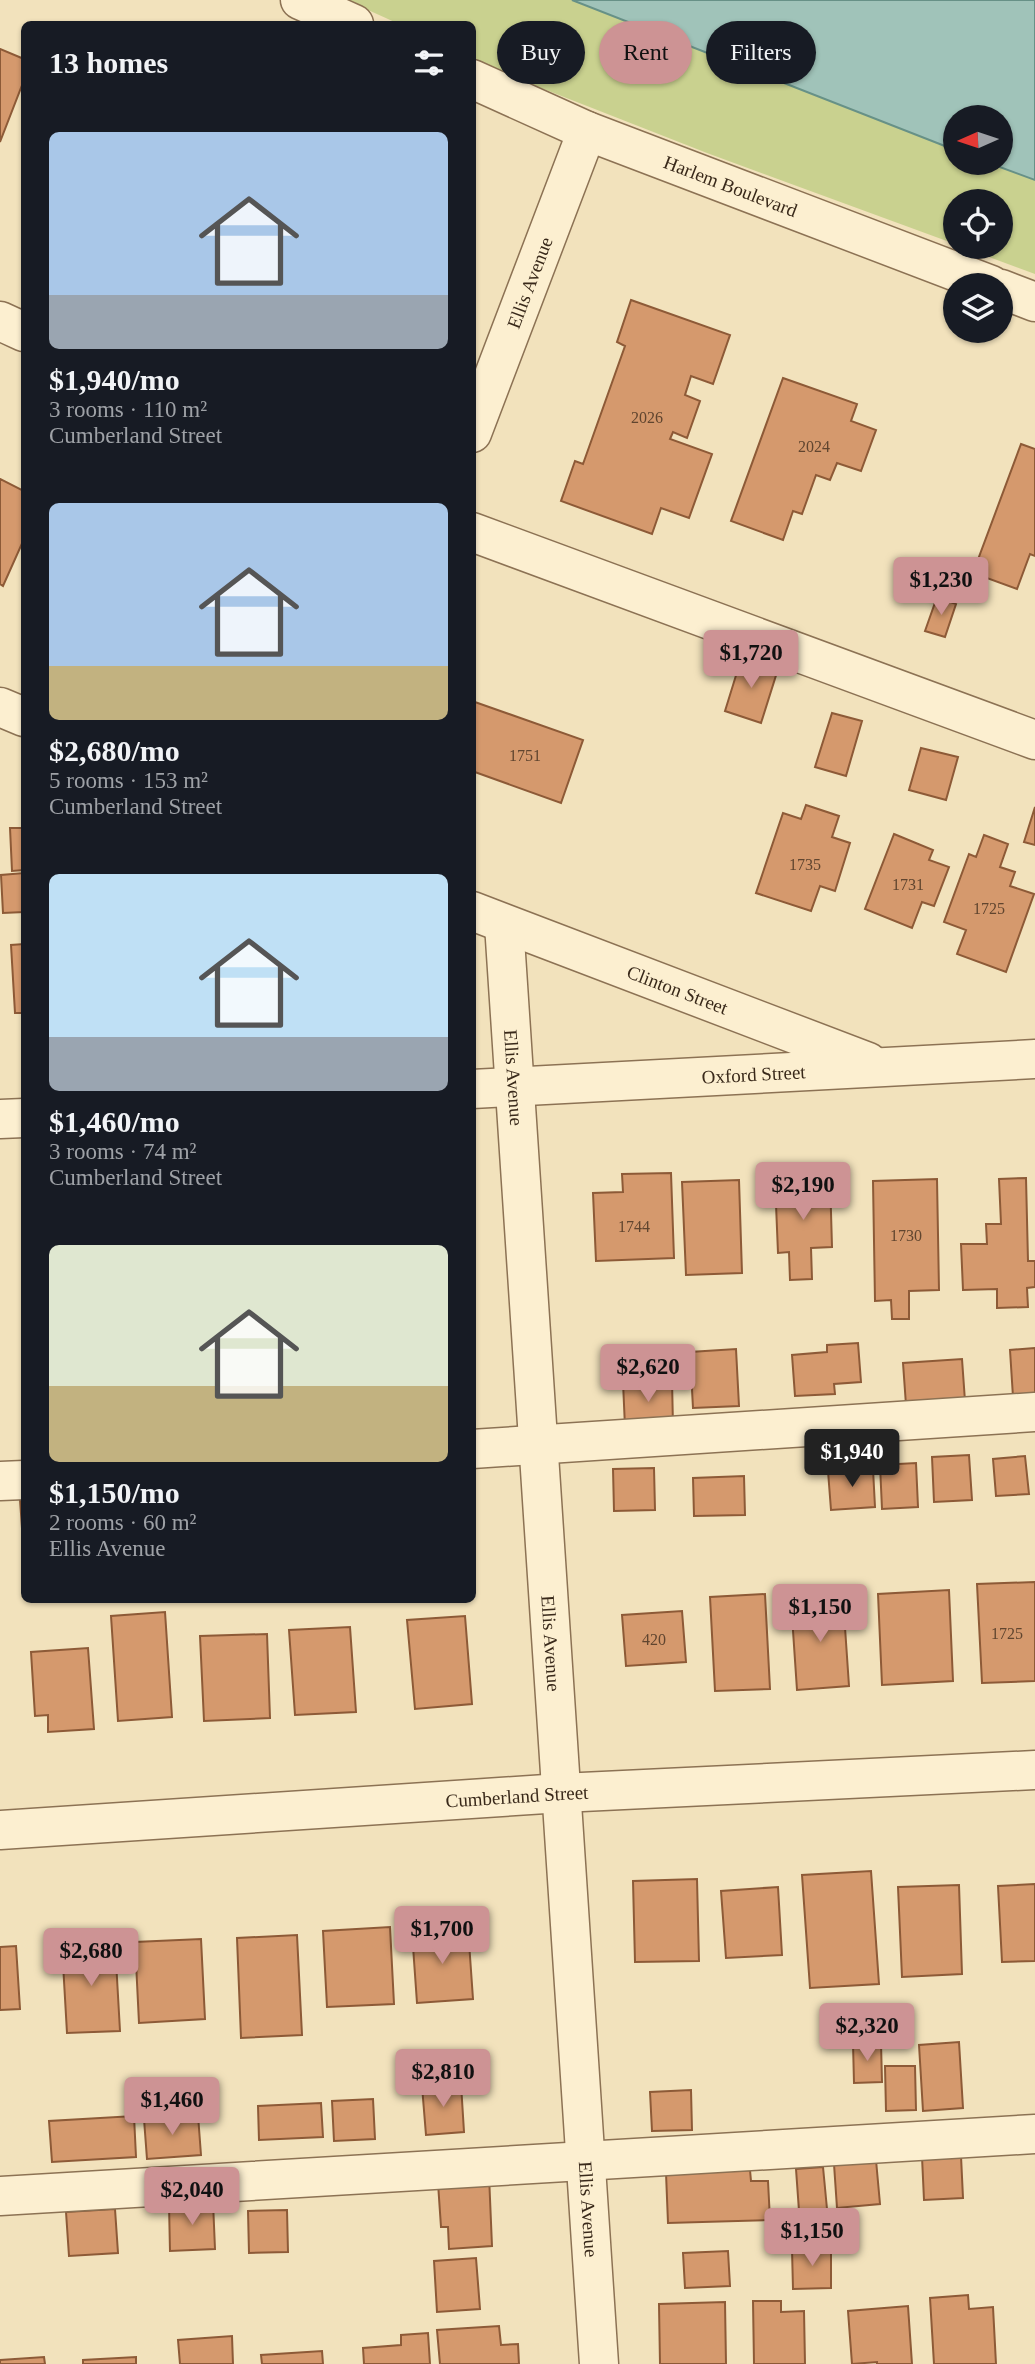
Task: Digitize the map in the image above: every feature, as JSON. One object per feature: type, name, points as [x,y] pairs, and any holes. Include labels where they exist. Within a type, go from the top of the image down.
[{"type":"street","points":[[300,0],[347,21]]},
{"type":"street","name":"Harlem Boulevard","points":[[476,81],[587,131],[960,273]]},
{"type":"street","name":"Ellis Avenue","points":[[476,422],[587,131]]},
{"type":"street","points":[[1013,294],[1035,302]]},
{"type":"street","points":[[0,321],[21,331]]},
{"type":"street","points":[[476,533],[1035,740]]},
{"type":"street","points":[[0,707],[21,716]]},
{"type":"street","name":"Ellis Avenue","points":[[488,918],[513,1086],[599,2364]]},
{"type":"street","name":"Clinton Street","points":[[488,918],[883,1068]]},
{"type":"street","name":"Oxford Street","points":[[476,1089],[1035,1059]]},
{"type":"street","points":[[0,1119],[21,1118]]},
{"type":"street","points":[[476,1449],[1035,1412]]},
{"type":"street","points":[[0,1481],[21,1480]]},
{"type":"street","name":"Cumberland Street","points":[[0,1830],[561,1793],[1035,1770]]},
{"type":"street","points":[[0,2196],[1035,2134]]},
{"type":"green space","points":[[346,0],[573,0],[627,21],[599,21],[599,84],[692,84],[692,46],[706,52],[706,84],[788,84],[943,144],[943,175],[1013,175],[1013,172],[1035,180],[1035,274],[994,259],[1013,259],[1013,189],[943,189],[943,240],[707,153],[531,84],[585,84],[585,21],[497,21],[497,69],[476,59],[476,21],[392,21]]},
{"type":"water","points":[[572,0],[1035,0],[1035,180],[1013,172],[1013,105],[943,105],[943,145],[786,84],[816,84],[816,21],[706,21],[706,52],[692,47],[692,21],[626,21]]},
{"type":"building","points":[[0,49],[21,58],[21,88],[0,142]]},
{"type":"building","points":[[631,300],[730,335],[713,384],[691,376],[685,395],[700,401],[687,438],[673,432],[670,439],[712,454],[689,518],[661,508],[652,534],[561,501],[575,461],[583,464],[625,346],[617,342]]},
{"type":"building","points":[[783,378],[857,404],[851,421],[876,430],[861,471],[837,463],[830,480],[816,475],[802,514],[793,511],[783,540],[731,521]]},
{"type":"building","points":[[1021,444],[1035,449],[1035,556],[1030,554],[1017,589],[973,573]]},
{"type":"building","points":[[0,479],[21,490],[21,546],[3,586],[0,584]]},
{"type":"building","points":[[937,597],[956,604],[945,637],[925,631]]},
{"type":"building","points":[[742,656],[778,669],[761,723],[725,711]]},
{"type":"building","points":[[476,702],[583,740],[561,803],[476,772]]},
{"type":"building","points":[[832,713],[862,721],[846,776],[815,767]]},
{"type":"building","points":[[921,748],[958,757],[946,800],[909,790]]},
{"type":"building","points":[[806,805],[839,816],[832,837],[850,843],[835,891],[820,886],[811,911],[756,893],[783,813],[801,819]]},
{"type":"building","points":[[1035,807],[1035,845],[1024,842]]},
{"type":"building","points":[[10,828],[21,828],[21,870],[12,871]]},
{"type":"building","points":[[894,834],[933,850],[929,860],[949,867],[934,906],[922,902],[912,928],[865,909]]},
{"type":"building","points":[[984,835],[1008,844],[1000,867],[1015,872],[1010,886],[1034,894],[1006,972],[957,954],[966,930],[944,922],[969,854],[976,857]]},
{"type":"building","points":[[21,873],[21,912],[3,913],[1,875]]},
{"type":"building","points":[[21,944],[21,1013],[15,1013],[11,945]]},
{"type":"building","points":[[671,1173],[674,1258],[596,1261],[593,1193],[623,1192],[622,1174]]},
{"type":"building","points":[[830,1178],[832,1247],[811,1248],[812,1279],[790,1280],[789,1252],[778,1253],[775,1180]]},
{"type":"building","points":[[1026,1178],[1028,1261],[1035,1261],[1035,1287],[1027,1288],[1028,1307],[997,1308],[997,1289],[963,1290],[961,1244],[987,1244],[986,1224],[1001,1224],[999,1179]]},
{"type":"building","points":[[937,1179],[939,1290],[909,1291],[909,1319],[892,1319],[891,1300],[875,1301],[873,1181]]},
{"type":"building","points":[[739,1180],[742,1273],[686,1275],[682,1182]]},
{"type":"building","points":[[858,1343],[861,1382],[834,1384],[835,1394],[795,1396],[792,1355],[827,1352],[827,1345]]},
{"type":"building","points":[[1035,1348],[1035,1396],[1013,1397],[1010,1350]]},
{"type":"building","points":[[736,1349],[739,1406],[693,1408],[690,1352]]},
{"type":"building","points":[[962,1359],[965,1401],[906,1405],[903,1363]]},
{"type":"building","points":[[672,1380],[673,1426],[625,1427],[623,1382]]},
{"type":"building","points":[[969,1455],[972,1500],[934,1502],[932,1457]]},
{"type":"building","points":[[1025,1456],[1029,1494],[996,1496],[993,1459]]},
{"type":"building","points":[[916,1463],[918,1507],[882,1509],[880,1465]]},
{"type":"building","points":[[654,1468],[655,1510],[614,1511],[613,1469]]},
{"type":"building","points":[[873,1469],[875,1507],[831,1510],[828,1471]]},
{"type":"building","points":[[744,1476],[745,1515],[694,1516],[693,1478]]},
{"type":"building","points":[[1035,1582],[1035,1681],[982,1683],[977,1584]]},
{"type":"building","points":[[949,1590],[953,1681],[882,1685],[878,1594]]},
{"type":"building","points":[[765,1594],[770,1689],[715,1691],[710,1597]]},
{"type":"building","points":[[843,1598],[849,1686],[797,1690],[791,1601]]},
{"type":"building","points":[[682,1611],[686,1662],[626,1666],[622,1615]]},
{"type":"building","points":[[165,1612],[172,1717],[118,1721],[111,1616]]},
{"type":"building","points":[[465,1616],[472,1704],[415,1709],[407,1620]]},
{"type":"building","points":[[350,1627],[356,1712],[295,1715],[289,1630]]},
{"type":"building","points":[[267,1634],[270,1718],[204,1721],[200,1636]]},
{"type":"building","points":[[88,1648],[94,1729],[48,1732],[48,1715],[35,1716],[31,1652]]},
{"type":"building","points":[[871,1871],[879,1984],[810,1988],[802,1875]]},
{"type":"building","points":[[697,1879],[699,1961],[635,1962],[633,1881]]},
{"type":"building","points":[[1035,1884],[1035,1961],[1002,1962],[998,1886]]},
{"type":"building","points":[[959,1885],[962,1974],[902,1977],[898,1887]]},
{"type":"building","points":[[778,1887],[782,1955],[726,1958],[721,1891]]},
{"type":"building","points":[[390,1927],[394,2004],[327,2007],[323,1931]]},
{"type":"building","points":[[468,1928],[473,1999],[417,2003],[412,1932]]},
{"type":"building","points":[[297,1935],[302,2035],[241,2038],[237,1938]]},
{"type":"building","points":[[201,1939],[205,2019],[139,2023],[135,1942]]},
{"type":"building","points":[[115,1943],[120,2031],[67,2033],[62,1946]]},
{"type":"building","points":[[16,1946],[20,2009],[0,2010],[0,1947]]},
{"type":"building","points":[[959,2042],[963,2108],[923,2111],[919,2045]]},
{"type":"building","points":[[853,2043],[881,2043],[882,2082],[854,2083]]},
{"type":"building","points":[[885,2066],[915,2066],[916,2110],[886,2111]]},
{"type":"building","points":[[461,2084],[464,2132],[426,2135],[422,2086]]},
{"type":"building","points":[[691,2090],[692,2130],[652,2131],[650,2092]]},
{"type":"building","points":[[373,2099],[375,2139],[334,2141],[332,2101]]},
{"type":"building","points":[[321,2103],[323,2137],[259,2140],[258,2106]]},
{"type":"building","points":[[198,2115],[201,2155],[147,2159],[144,2119]]},
{"type":"building","points":[[134,2116],[136,2157],[52,2162],[49,2121]]},
{"type":"building","points":[[961,2156],[963,2198],[924,2200],[922,2157]]},
{"type":"building","points":[[876,2160],[880,2204],[837,2208],[834,2164]]},
{"type":"building","points":[[823,2167],[827,2209],[799,2211],[796,2169]]},
{"type":"building","points":[[750,2170],[751,2181],[768,2181],[770,2220],[668,2223],[666,2173]]},
{"type":"building","points":[[489,2175],[492,2246],[449,2249],[448,2227],[441,2227],[438,2183]]},
{"type":"building","points":[[213,2202],[215,2249],[170,2251],[169,2204]]},
{"type":"building","points":[[115,2209],[118,2253],[69,2256],[66,2212]]},
{"type":"building","points":[[287,2210],[288,2252],[249,2253],[248,2211]]},
{"type":"building","points":[[831,2248],[831,2288],[793,2289],[792,2249]]},
{"type":"building","points":[[728,2251],[730,2286],[685,2288],[683,2253]]},
{"type":"building","points":[[476,2258],[480,2309],[437,2312],[434,2261]]},
{"type":"building","points":[[968,2295],[969,2309],[993,2307],[996,2364],[934,2364],[930,2298]]},
{"type":"building","points":[[753,2301],[781,2301],[781,2312],[804,2311],[805,2364],[754,2364]]},
{"type":"building","points":[[725,2302],[726,2364],[660,2364],[659,2304]]},
{"type":"building","points":[[908,2306],[912,2364],[852,2364],[848,2311]]},
{"type":"building","points":[[499,2326],[501,2345],[518,2344],[519,2364],[440,2364],[437,2330]]},
{"type":"building","points":[[428,2333],[430,2364],[364,2364],[363,2348],[401,2345],[401,2335]]},
{"type":"building","points":[[232,2336],[233,2364],[180,2364],[178,2340]]},
{"type":"building","points":[[322,2351],[323,2364],[262,2364],[261,2355]]},
{"type":"building","points":[[44,2357],[45,2364],[0,2364],[0,2360]]},
{"type":"building","points":[[136,2357],[136,2364],[83,2364],[83,2360]]}]
